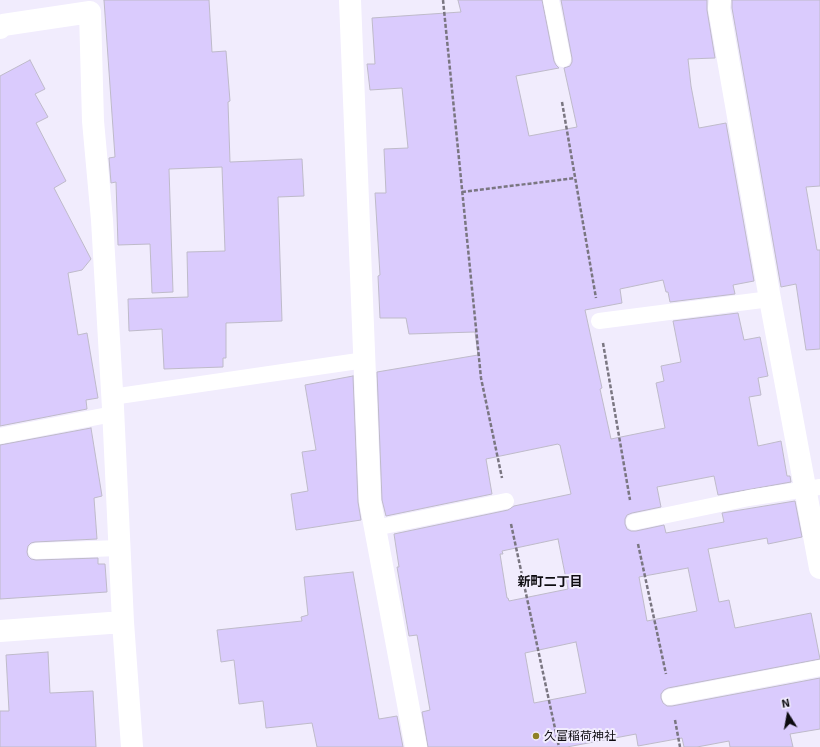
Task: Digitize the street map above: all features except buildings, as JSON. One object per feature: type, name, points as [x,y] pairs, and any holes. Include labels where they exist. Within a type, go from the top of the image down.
[{"type":"street","points":[[350,0],[370,501],[416,747]]},
{"type":"street","points":[[720,0],[719,8],[770,299],[812,488],[820,568]]},
{"type":"street","points":[[0,28],[2,25],[90,6],[93,120],[102,220],[113,405],[123,622],[132,747]]},
{"type":"street","points":[[0,631],[123,622]]},
{"type":"lane","points":[[551,0],[563,60]]},
{"type":"lane","points":[[599,321],[770,299]]},
{"type":"lane","points":[[0,436],[113,405],[365,360]]},
{"type":"lane","points":[[634,522],[749,498],[812,488]]},
{"type":"lane","points":[[375,528],[506,501]]},
{"type":"lane","points":[[36,552],[119,548]]},
{"type":"lane","points":[[670,697],[820,668]]},
{"type":"path","points":[[443,0],[482,378],[506,501],[559,747]]},
{"type":"path","points":[[562,102],[634,522],[680,747]]},
{"type":"path","points":[[462,192],[575,178]]},
{"type":"place","name":"久富稲荷神社","points":[[536,736]]},
{"type":"district","name":"新町二丁目","points":[[550,582]]}]
